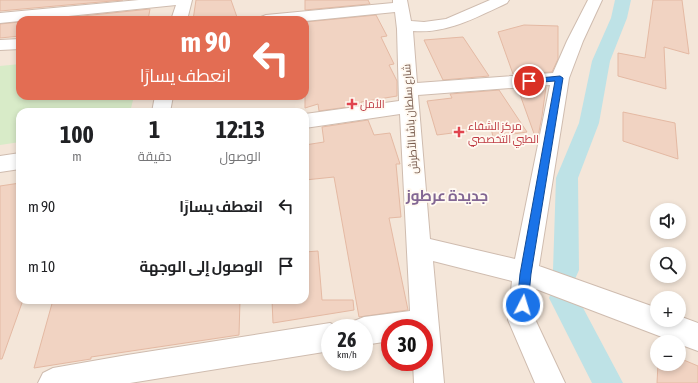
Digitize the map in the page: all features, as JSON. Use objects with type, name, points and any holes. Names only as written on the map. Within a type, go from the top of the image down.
[{"type":"street","points":[[21,16],[185,0],[180,16]]},
{"type":"street","points":[[309,17],[401,11],[424,27],[450,23],[502,0]]},
{"type":"street","points":[[550,383],[521,320],[525,274],[560,78],[595,0]]},
{"type":"street","name":"شارع سلطان باشا الأطرش","points":[[401,11],[425,319]]},
{"type":"street","points":[[0,18],[16,16]]},
{"type":"street","points":[[0,46],[16,44]]},
{"type":"street","points":[[309,120],[408,98],[560,78]]},
{"type":"street","points":[[0,164],[16,162]]},
{"type":"street","points":[[419,247],[525,274],[698,337]]},
{"type":"street","points":[[53,383],[126,376],[321,339]]},
{"type":"street","name":"شارع سلطان باشا الأطرش","points":[[429,371],[430,383]]},
{"type":"shaded area","points":[[0,0],[698,0],[698,383],[0,383]]},
{"type":"green space","points":[[16,64],[16,100],[133,100],[131,108],[16,108],[16,143],[0,145],[0,66]]},
{"type":"building","points":[[0,0],[123,0],[0,11]]},
{"type":"building","points":[[196,0],[231,0],[237,16],[194,16]]},
{"type":"building","points":[[305,0],[368,0],[370,4],[305,10]]},
{"type":"building","points":[[653,0],[682,0],[689,54],[664,47],[666,89],[618,76],[618,53],[645,58]]},
{"type":"building","points":[[150,9],[149,16],[83,16]]},
{"type":"building","points":[[376,15],[387,36],[381,37],[394,64],[389,65],[397,81],[397,96],[361,102],[362,105],[319,111],[318,104],[305,108],[305,100],[309,100],[309,22]]},
{"type":"building","points":[[16,22],[16,36],[0,38],[0,24]]},
{"type":"building","points":[[524,25],[558,26],[558,59],[552,72],[513,74],[498,32]]},
{"type":"building","points":[[463,37],[489,76],[443,80],[424,40]]},
{"type":"building","points":[[546,87],[542,116],[537,142],[518,89]]},
{"type":"building","points":[[499,90],[527,132],[493,137],[491,128],[437,135],[427,101],[452,98],[450,94]]},
{"type":"building","points":[[623,112],[675,123],[678,159],[623,141]]},
{"type":"building","points":[[368,120],[374,135],[390,133],[400,164],[396,164],[401,217],[389,218],[408,310],[359,317],[334,177],[309,180],[309,144],[324,142],[322,127]]},
{"type":"building","points":[[16,184],[16,304],[22,304],[2,359],[0,359],[0,186]]},
{"type":"building","points":[[318,251],[322,300],[353,300],[354,310],[273,323],[272,304],[309,304],[309,252]]},
{"type":"building","points":[[52,304],[240,304],[239,335],[91,357],[91,359],[34,368]]},
{"type":"building","points":[[686,361],[698,366],[698,383],[657,383],[658,371],[686,371]]},
{"type":"waterway","points":[[566,270],[567,178],[589,123],[601,61],[619,18],[623,0]]},
{"type":"waterway","points":[[563,298],[608,383]]},
{"type":"place","name":"الأمل","points":[[352,104]]},
{"type":"place","name":"مركز الشفاء الطبي التخصصي","points":[[459,132]]},
{"type":"district","name":"جديدة عرطوز","points":[[447,196]]},
{"type":"route","points":[[523,305],[525,274],[560,78],[529,81]]}]
